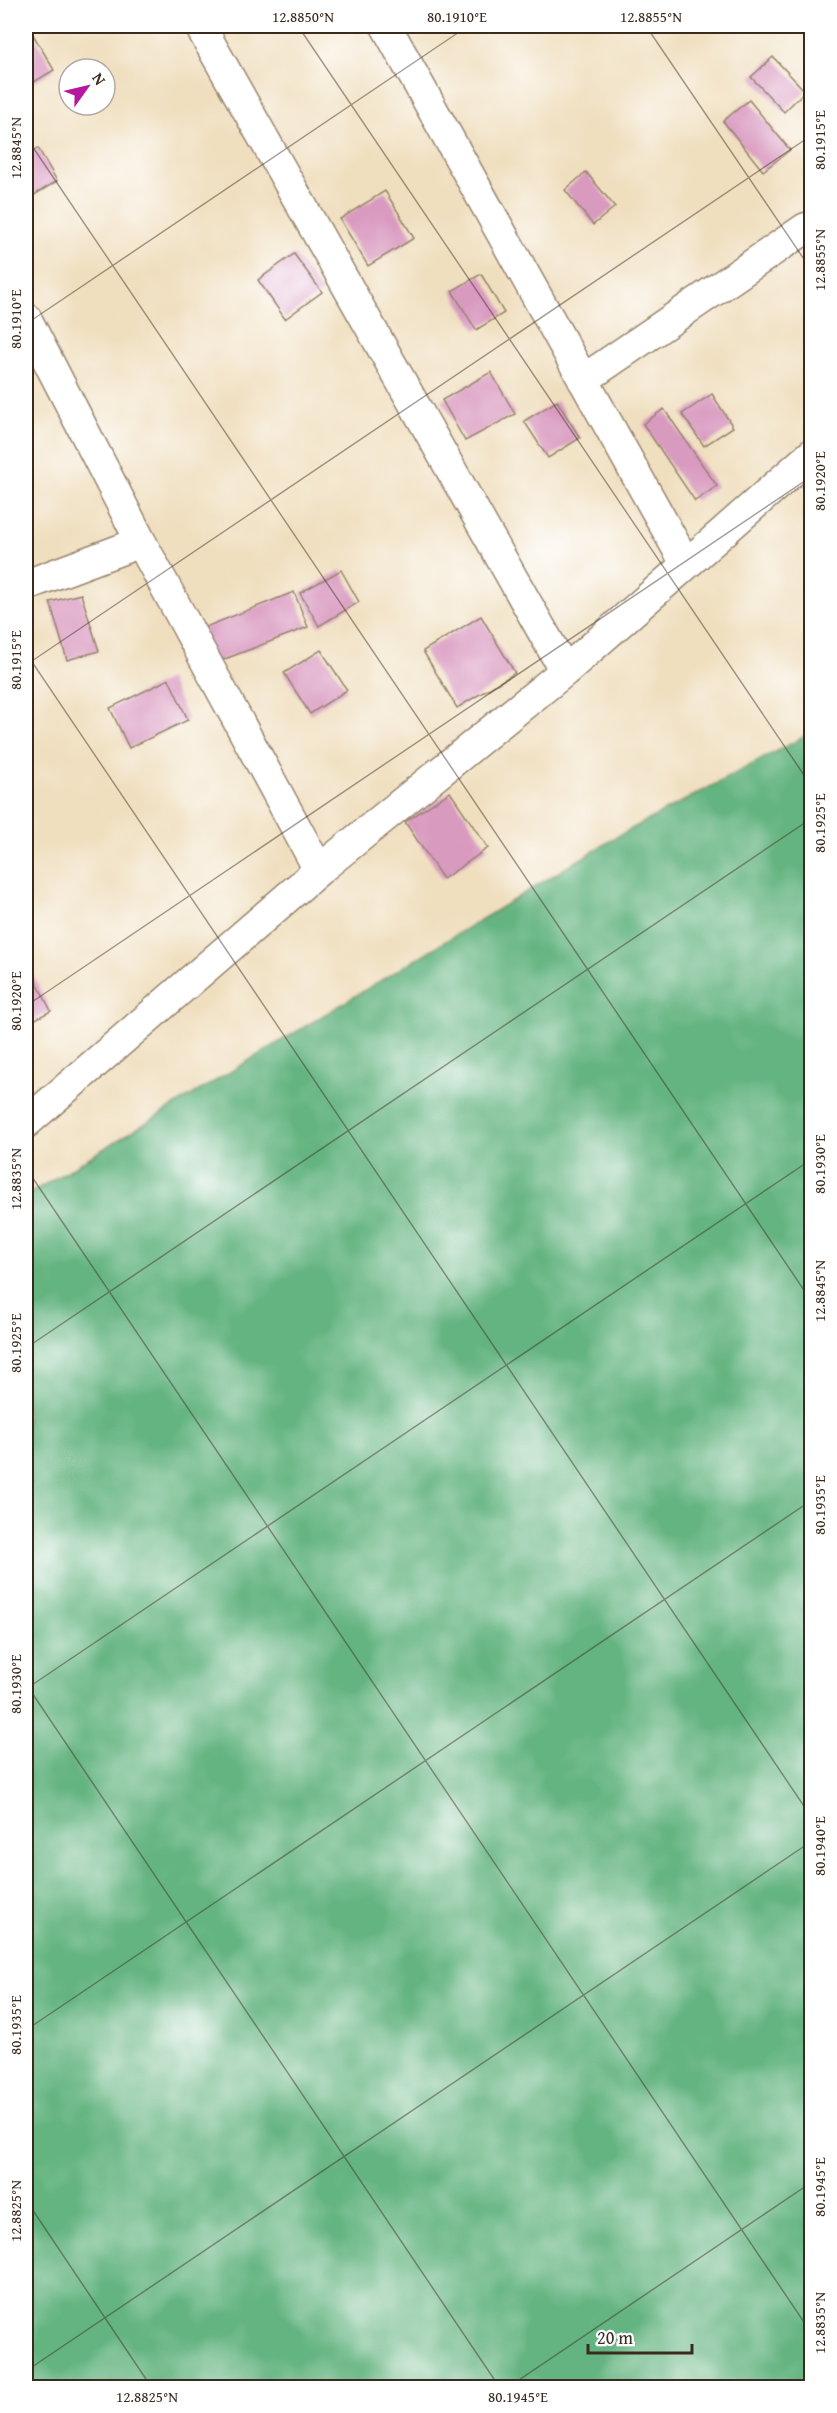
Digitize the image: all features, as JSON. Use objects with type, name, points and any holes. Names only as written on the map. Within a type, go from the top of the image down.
[{"type":"street","points":[[200,26],[565,671]]},
{"type":"street","points":[[386,26],[686,564]]},
{"type":"street","points":[[584,380],[806,228]]},
{"type":"street","points":[[27,323],[141,542],[318,870]]},
{"type":"street","points":[[26,1123],[318,870],[565,671],[812,454]]},
{"type":"street","points":[[26,585],[141,542]]},
{"type":"green space","points":[[811,733],[811,2387],[26,2387],[26,1196],[620,835]]},
{"type":"building","points":[[28,26],[54,70],[26,87],[26,27]]},
{"type":"building","points":[[773,57],[805,91],[784,112],[751,77]]},
{"type":"building","points":[[749,100],[790,150],[763,171],[723,121]]},
{"type":"building","points":[[38,148],[57,181],[31,197],[26,189],[26,155]]},
{"type":"building","points":[[586,172],[615,207],[593,225],[565,190]]},
{"type":"building","points":[[385,191],[414,238],[368,266],[340,219]]},
{"type":"building","points":[[294,254],[322,292],[285,319],[258,280]]},
{"type":"building","points":[[481,274],[504,313],[476,330],[452,291]]},
{"type":"building","points":[[491,372],[515,414],[465,441],[442,400]]},
{"type":"building","points":[[712,394],[733,427],[704,446],[682,414]]},
{"type":"building","points":[[557,401],[580,438],[548,458],[524,421]]},
{"type":"building","points":[[664,409],[717,486],[695,501],[643,424]]},
{"type":"building","points":[[341,570],[359,602],[319,626],[300,593]]},
{"type":"building","points":[[294,592],[308,627],[212,664],[198,630]]},
{"type":"building","points":[[81,594],[99,651],[67,660],[50,602]]},
{"type":"building","points":[[481,616],[515,673],[457,708],[423,651]]},
{"type":"building","points":[[321,650],[347,690],[310,714],[284,673]]},
{"type":"building","points":[[169,679],[188,720],[129,748],[110,708]]},
{"type":"building","points":[[450,792],[488,848],[443,879],[405,822]]},
{"type":"building","points":[[26,961],[51,1011],[26,1024]]}]
